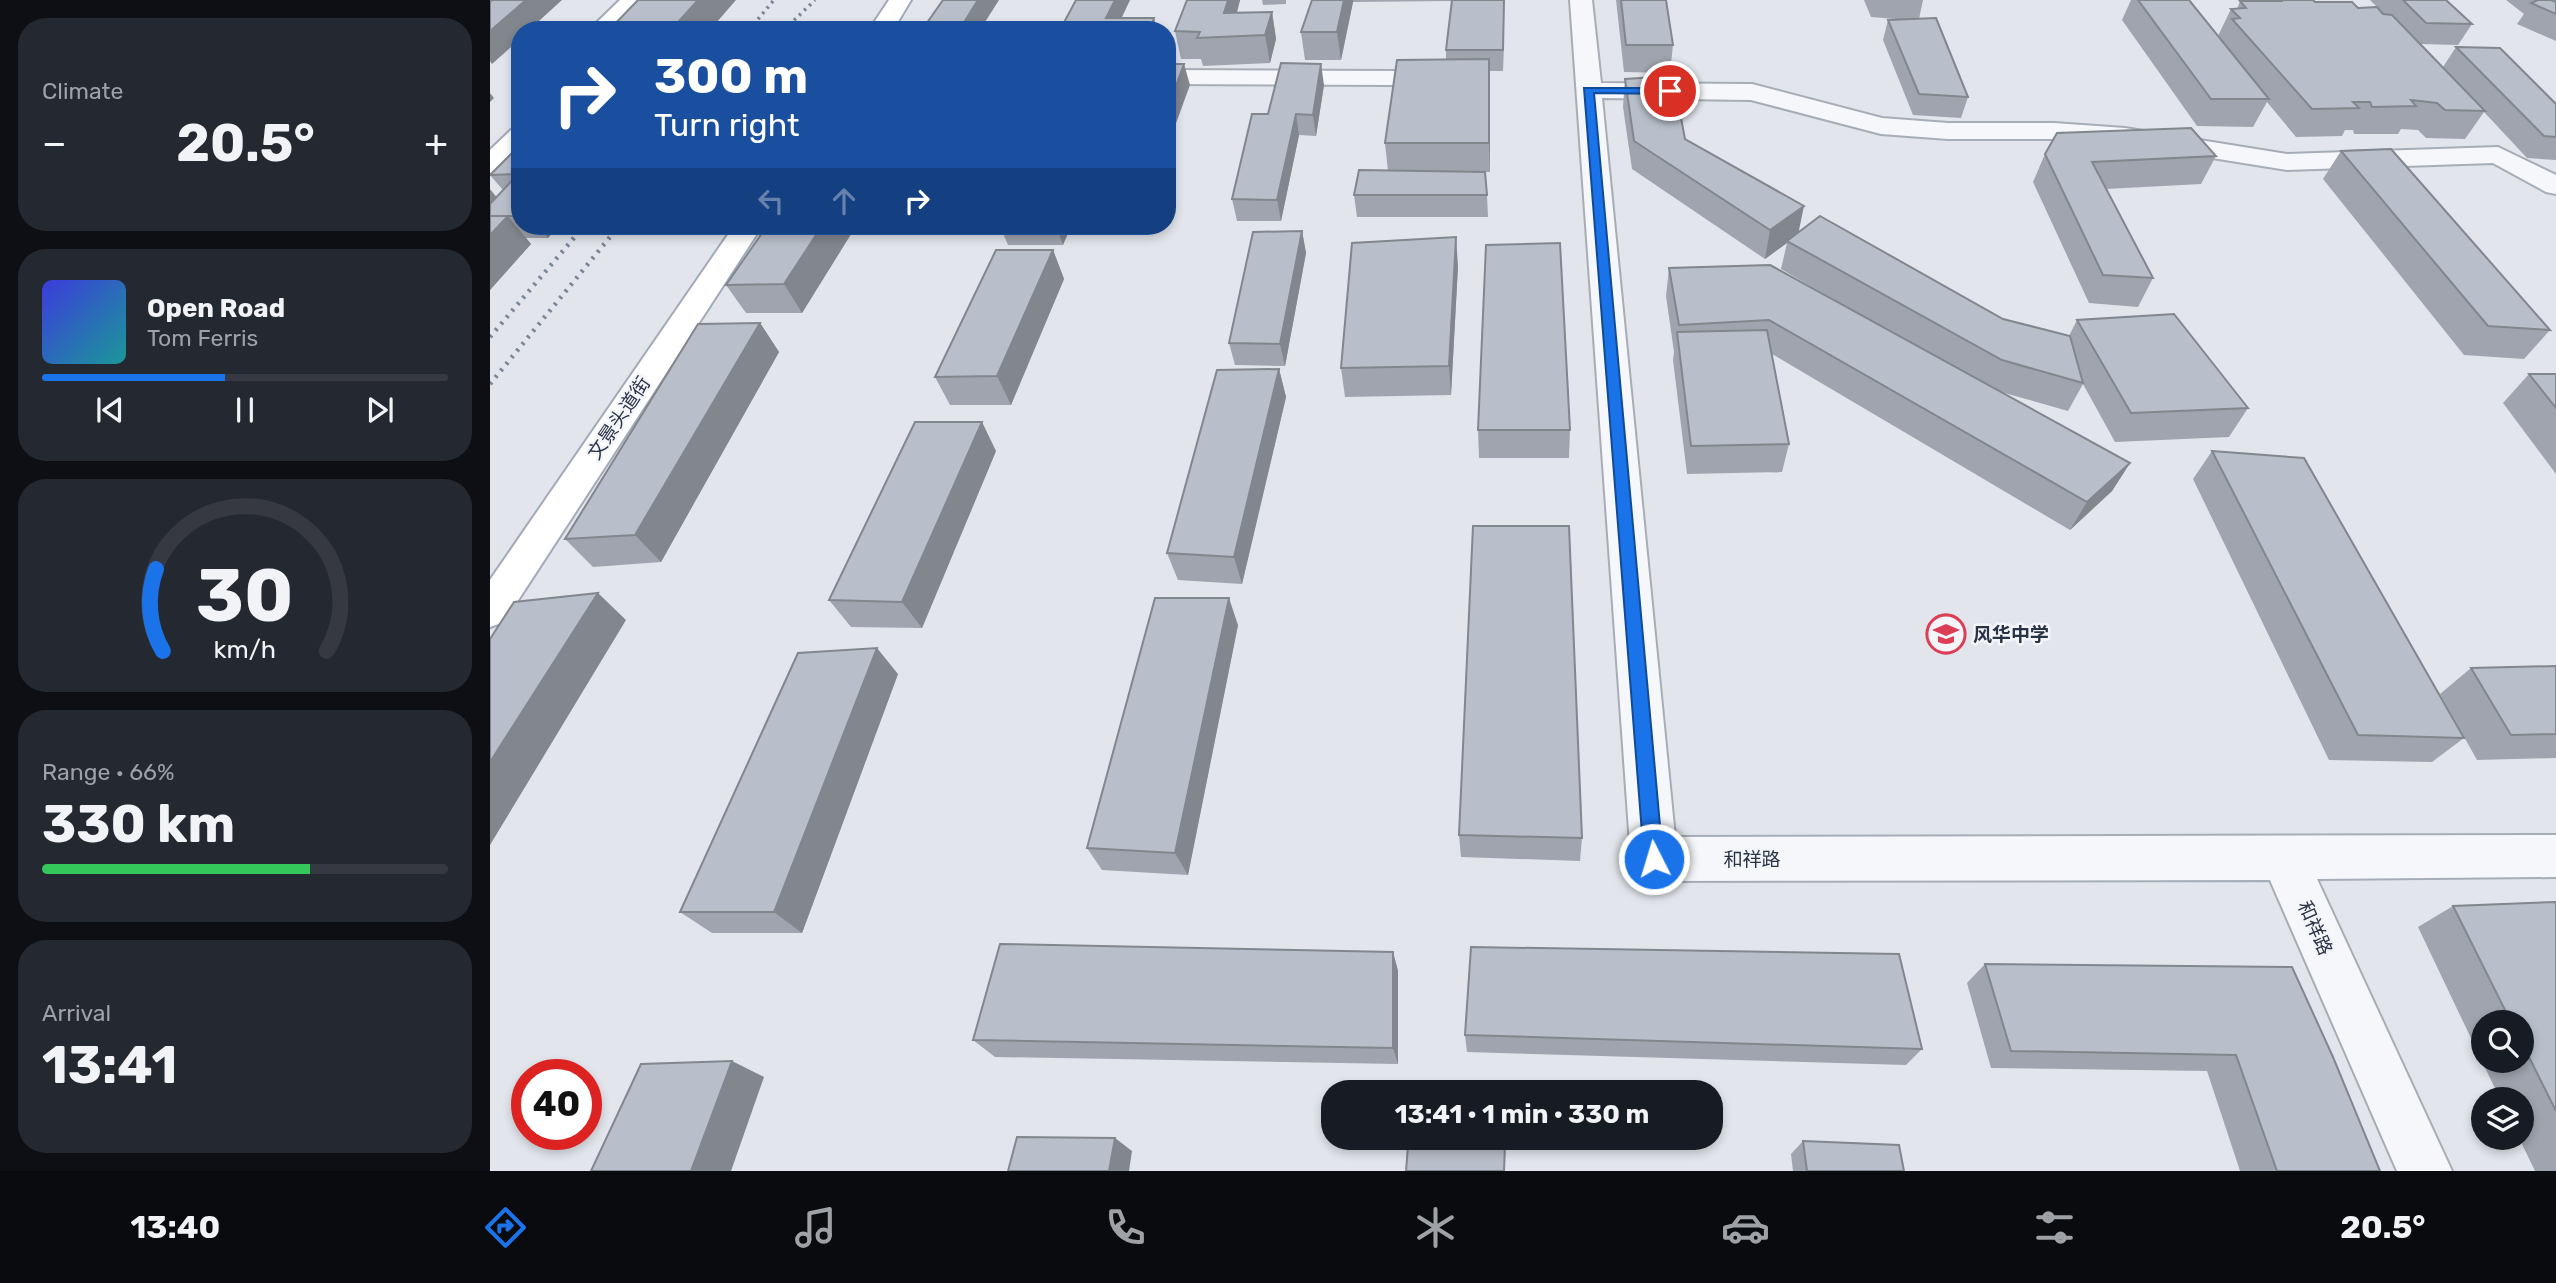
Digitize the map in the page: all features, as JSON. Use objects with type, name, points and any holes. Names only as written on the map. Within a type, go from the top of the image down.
[{"type":"main road","points":[[866,21],[878,0]]},
{"type":"main road","points":[[887,21],[900,0]]},
{"type":"main road","points":[[615,21],[642,4]]},
{"type":"main road","points":[[634,21],[642,4]]},
{"type":"main road","points":[[490,135],[511,127]]},
{"type":"main road","points":[[490,165],[511,132]]},
{"type":"main road","name":"文景头道街","points":[[490,563],[720,235]]},
{"type":"main road","name":"文景头道街","points":[[490,611],[742,235]]},
{"type":"street","name":"和祥路","points":[[1581,0],[1654,859],[2284,858],[2425,1171]]},
{"type":"street","points":[[1176,77],[1393,78]]},
{"type":"street","points":[[1588,90],[1752,92],[1881,126],[1948,131],[2054,131],[2125,136],[2287,162],[2498,155]]},
{"type":"street","points":[[2479,136],[2498,155],[2556,186]]},
{"type":"street","points":[[2284,858],[2556,856]]},
{"type":"building","points":[[492,0],[526,0],[490,31]]},
{"type":"building","points":[[638,0],[698,0],[679,21],[618,21]]},
{"type":"building","points":[[943,0],[978,0],[965,21],[928,21]]},
{"type":"building","points":[[1076,0],[1115,0],[1106,18],[1154,18],[1153,21],[1065,21]]},
{"type":"building","points":[[1187,0],[1228,0],[1224,13],[1272,12],[1265,35],[1197,38],[1200,32],[1176,31]]},
{"type":"building","points":[[1312,0],[1344,0],[1337,32],[1301,32]]},
{"type":"building","points":[[1452,0],[1504,0],[1503,50],[1446,50]]},
{"type":"building","points":[[1621,0],[1666,0],[1673,45],[1626,45]]},
{"type":"building","points":[[2138,0],[2189,0],[2269,99],[2211,99]]},
{"type":"building","points":[[2403,0],[2446,0],[2472,24],[2426,23]]},
{"type":"building","points":[[2538,0],[2556,2],[2556,14],[2531,3]]},
{"type":"building","points":[[2240,1],[2352,2],[2358,8],[2377,7],[2383,14],[2392,15],[2485,111],[2445,110],[2437,103],[2411,100],[2416,106],[2372,107],[2370,102],[2353,102],[2359,108],[2312,109],[2232,19],[2240,18],[2231,9],[2246,8]]},
{"type":"building","points":[[1936,18],[1968,97],[1919,94],[1888,20]]},
{"type":"building","points":[[2456,47],[2500,48],[2556,104],[2556,137],[2544,136]]},
{"type":"building","points":[[1489,59],[1489,143],[1385,143],[1397,60]]},
{"type":"building","points":[[1281,63],[1321,64],[1313,115],[1296,114],[1277,200],[1232,199],[1252,114],[1268,114]]},
{"type":"building","points":[[1176,64],[1184,64],[1176,86]]},
{"type":"building","points":[[1673,76],[1685,139],[1804,206],[1770,230],[1634,141],[1625,79]]},
{"type":"building","points":[[2191,128],[2216,156],[2092,162],[2153,278],[2103,275],[2045,154],[2057,133]]},
{"type":"building","points":[[2391,149],[2550,330],[2488,326],[2341,151]]},
{"type":"building","points":[[511,154],[511,174],[490,175]]},
{"type":"building","points":[[1359,170],[1485,172],[1487,195],[1354,195]]},
{"type":"building","points":[[511,182],[511,216],[490,216],[490,204]]},
{"type":"building","points":[[490,216],[508,216],[490,235]]},
{"type":"building","points":[[1820,216],[2003,319],[2070,336],[2083,383],[2002,360],[1787,241]]},
{"type":"building","points":[[1302,231],[1280,344],[1229,343],[1253,232]]},
{"type":"building","points":[[761,235],[816,235],[784,284],[726,285]]},
{"type":"building","points":[[1456,237],[1449,366],[1341,368],[1352,243]]},
{"type":"building","points":[[1560,243],[1570,430],[1478,430],[1486,245]]},
{"type":"building","points":[[996,250],[1053,250],[997,376],[935,377]]},
{"type":"building","points":[[1770,265],[2130,463],[2087,502],[1769,320],[1679,325],[1669,268]]},
{"type":"building","points":[[2174,314],[2248,408],[2131,413],[2077,320]]},
{"type":"building","points":[[760,323],[635,535],[565,539],[698,324]]},
{"type":"building","points":[[1767,330],[1789,444],[1691,446],[1677,332]]},
{"type":"building","points":[[1279,369],[1234,557],[1167,553],[1217,370]]},
{"type":"building","points":[[2529,374],[2556,374],[2556,408]]},
{"type":"building","points":[[915,422],[982,422],[902,602],[829,600]]},
{"type":"building","points":[[2212,451],[2304,458],[2464,738],[2358,735]]},
{"type":"building","points":[[1473,526],[1569,526],[1582,838],[1459,835]]},
{"type":"building","points":[[598,593],[490,762],[490,639],[514,602]]},
{"type":"building","points":[[1155,598],[1229,598],[1175,853],[1087,848]]},
{"type":"building","points":[[877,648],[774,912],[680,912],[798,653]]},
{"type":"building","points":[[2556,666],[2556,734],[2511,735],[2471,668]]},
{"type":"building","points":[[2556,902],[2556,1111],[2534,1067],[2534,1010],[2505,1010],[2453,906]]},
{"type":"building","points":[[1000,944],[1393,952],[1393,1048],[973,1040]]},
{"type":"building","points":[[1471,947],[1899,954],[1922,1049],[1465,1035]]},
{"type":"building","points":[[1985,964],[2292,967],[2380,1171],[2277,1171],[2236,1055],[2011,1051]]},
{"type":"building","points":[[732,1061],[691,1171],[591,1171],[602,1150],[641,1064]]},
{"type":"building","points":[[1017,1137],[1115,1138],[1109,1171],[1008,1171]]},
{"type":"building","points":[[1803,1141],[1899,1145],[1904,1171],[1807,1171]]},
{"type":"building","points":[[1408,1150],[1505,1150],[1504,1171],[1406,1171]]},
{"type":"railway","points":[[756,21],[774,0]]},
{"type":"railway","points":[[793,21],[815,0]]},
{"type":"railway","points":[[490,337],[576,235]]},
{"type":"railway","points":[[490,384],[612,235]]},
{"type":"place","name":"风华中学","points":[[1946,634]]},
{"type":"route","points":[[1654,859],[1588,90],[1670,91]]}]
